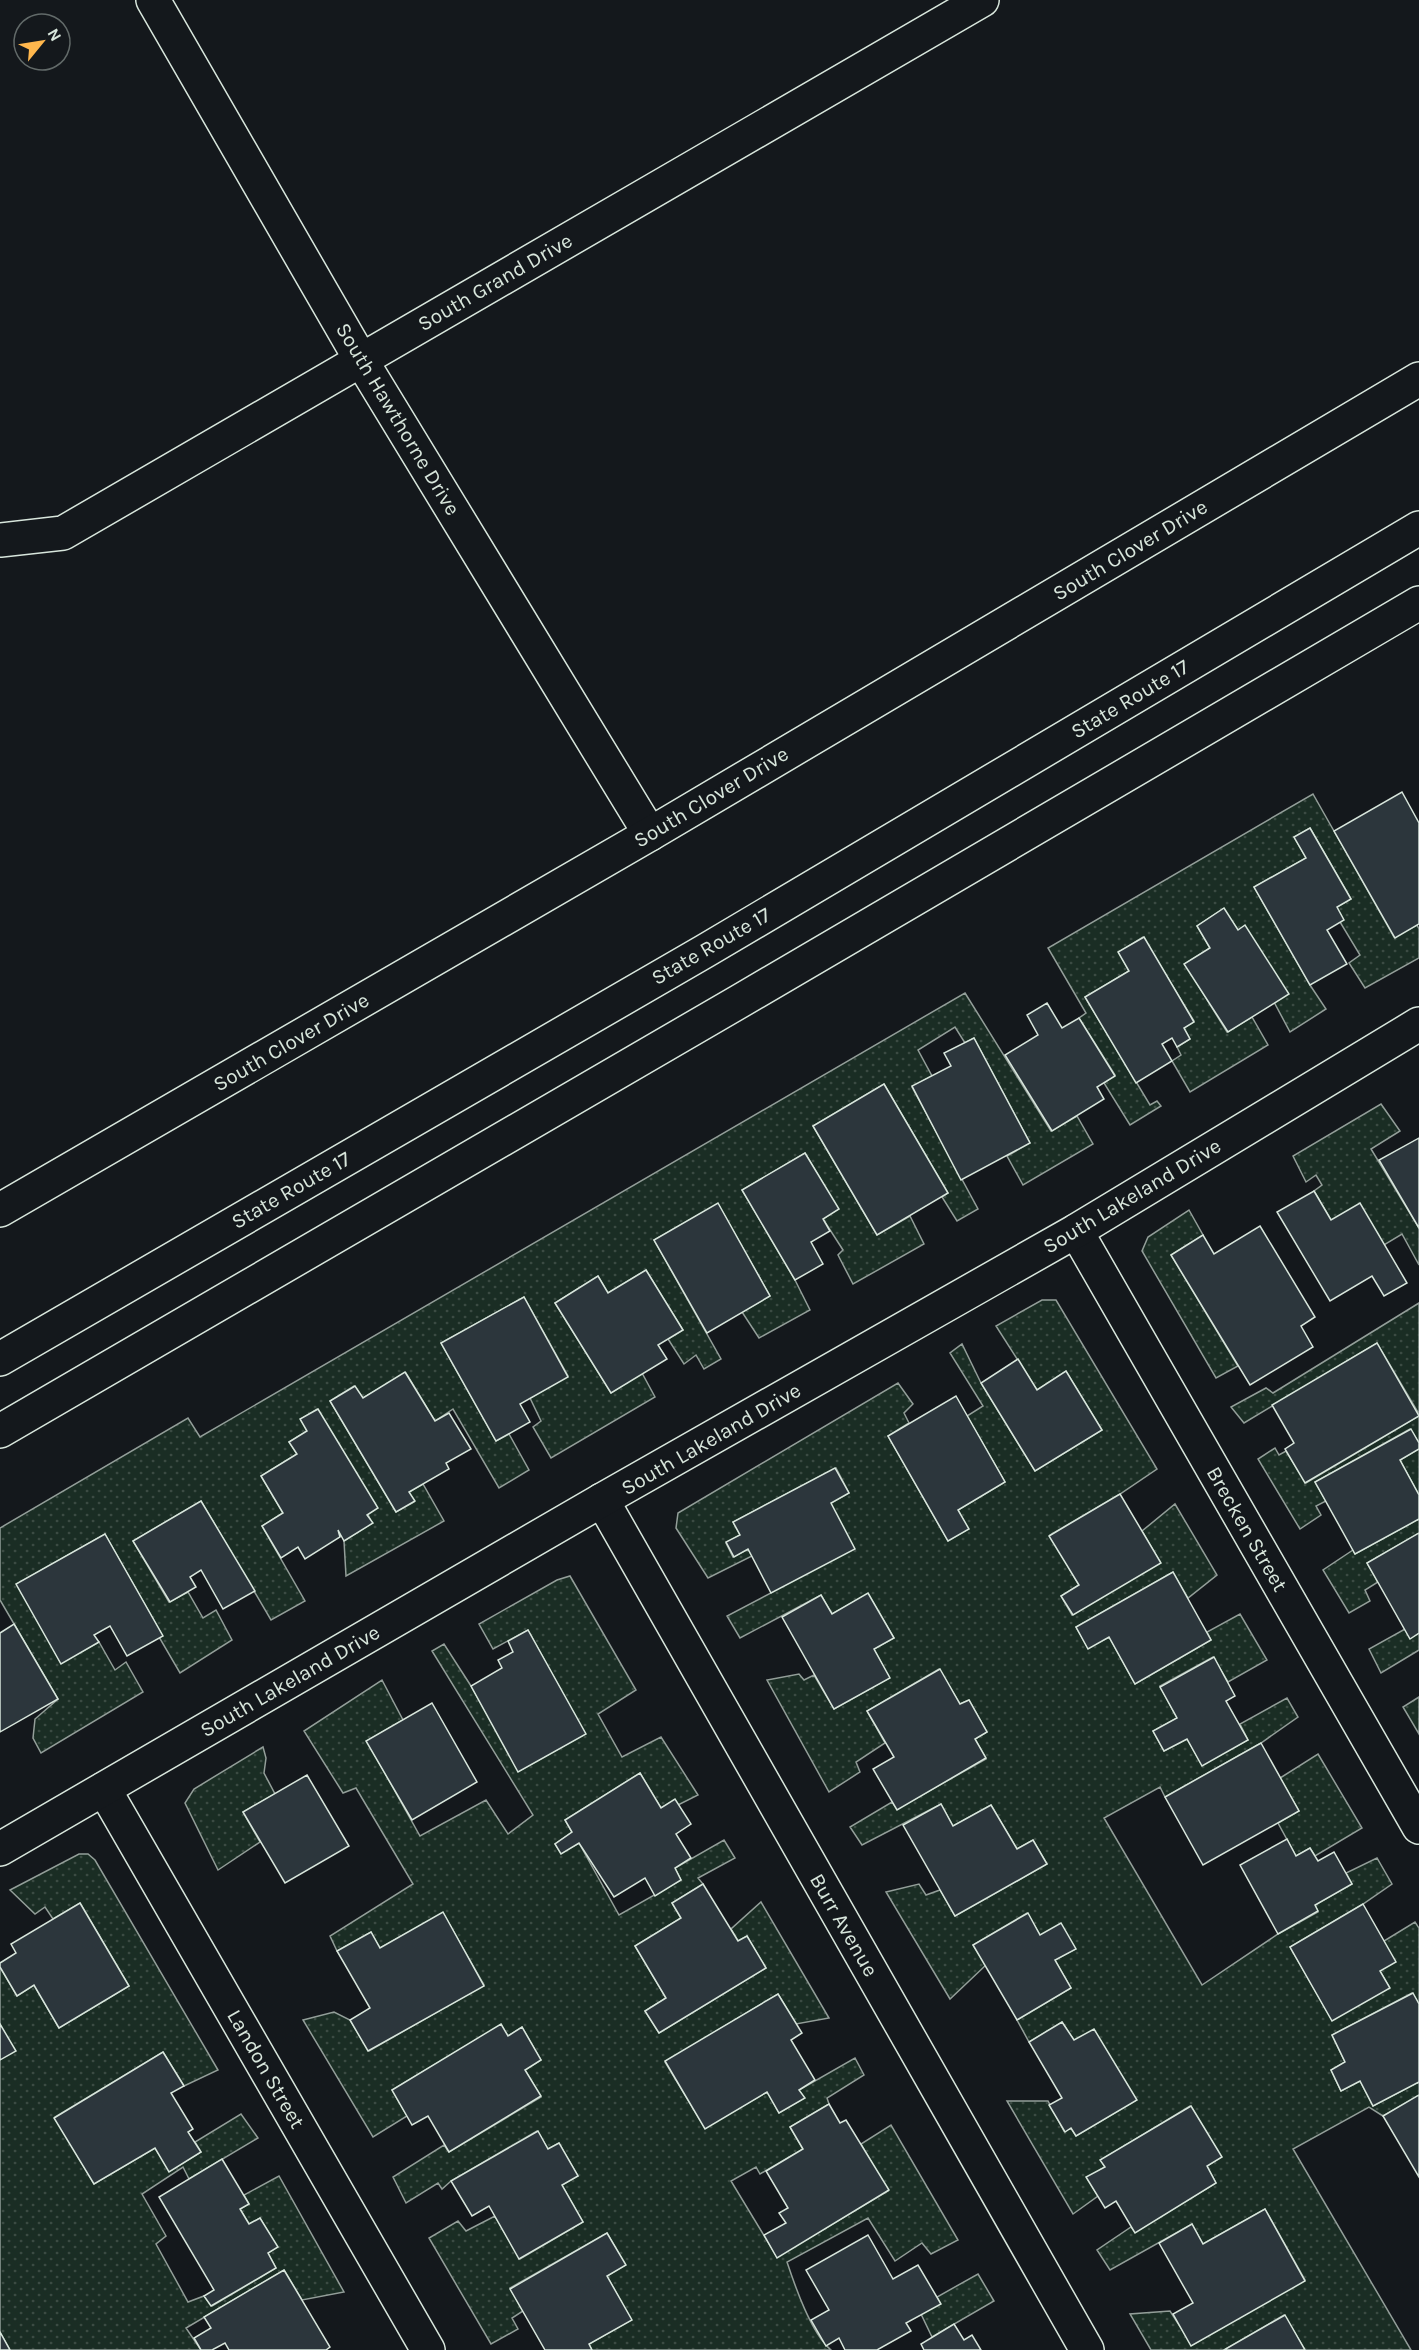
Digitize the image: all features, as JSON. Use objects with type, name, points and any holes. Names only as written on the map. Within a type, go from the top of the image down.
[{"type":"main road","name":"South Hawthorne Drive","points":[[153,0],[361,360],[650,834]]},
{"type":"main road","name":"South Grand Drive","points":[[0,540],[63,534],[982,0]]},
{"type":"main road","name":"South Clover Drive","points":[[0,1210],[650,834],[1419,379]]},
{"type":"main road","name":"State Route 17","points":[[0,1359],[705,951],[1419,528]]},
{"type":"main road","points":[[0,1431],[1419,603]]},
{"type":"main road","name":"South Lakeland Drive","points":[[0,1848],[602,1500],[1076,1231],[1419,1024]]},
{"type":"main road","name":"Brecken Street","points":[[1076,1231],[1419,1827]]},
{"type":"main road","name":"Burr Avenue","points":[[602,1500],[1087,2350]]},
{"type":"main road","name":"Landon Street","points":[[104,1789],[428,2350]]},
{"type":"green space","points":[[1313,794],[1394,937],[1417,925],[1419,958],[1365,988],[1349,963],[1360,955],[1340,922],[1337,907],[1351,899],[1310,828],[1294,837],[1306,858],[1254,887],[1326,1009],[1290,1032],[1274,1002],[1245,926],[1238,930],[1223,909],[1197,926],[1210,948],[1185,964],[1227,1032],[1252,1017],[1268,1045],[1190,1092],[1172,1061],[1181,1055],[1177,1047],[1190,1039],[1184,1028],[1194,1021],[1143,937],[1119,952],[1129,971],[1085,997],[1150,1105],[1157,1101],[1161,1106],[1130,1125],[1104,1083],[1115,1075],[1079,1018],[1086,1013],[1048,948]]},
{"type":"green space","points":[[965,993],[1051,1131],[1077,1116],[1093,1144],[1023,1185],[1007,1156],[1030,1143],[974,1038],[965,1043],[955,1027],[918,1050],[932,1076],[912,1087],[978,1209],[957,1221],[942,1197],[948,1193],[884,1084],[813,1126],[877,1235],[910,1216],[924,1244],[853,1284],[838,1255],[843,1250],[823,1219],[838,1209],[805,1153],[742,1190],[810,1310],[759,1338],[742,1312],[770,1296],[718,1204],[654,1240],[721,1359],[704,1369],[696,1355],[684,1364],[668,1339],[683,1330],[646,1270],[608,1293],[598,1276],[555,1303],[611,1393],[642,1373],[655,1397],[551,1458],[533,1427],[541,1421],[530,1398],[568,1376],[524,1297],[441,1343],[496,1441],[509,1434],[529,1470],[499,1488],[453,1409],[435,1421],[406,1373],[363,1398],[354,1386],[330,1401],[396,1512],[414,1502],[409,1492],[423,1484],[444,1521],[346,1576],[344,1541],[372,1523],[317,1409],[301,1419],[307,1431],[289,1442],[297,1454],[261,1476],[283,1513],[262,1526],[305,1601],[271,1620],[201,1501],[133,1541],[169,1602],[188,1592],[203,1618],[216,1610],[232,1640],[180,1673],[159,1637],[162,1635],[105,1534],[17,1584],[61,1663],[99,1642],[115,1670],[126,1662],[143,1692],[41,1753],[33,1738],[35,1719],[58,1699],[0,1600],[0,1528],[188,1418],[200,1437]]},
{"type":"green space","points":[[1381,1104],[1400,1131],[1371,1149],[1419,1228],[1419,1265],[1402,1234],[1384,1245],[1331,1220],[1314,1191],[1322,1185],[1316,1175],[1306,1182],[1293,1156]]},
{"type":"green space","points":[[1189,1210],[1203,1235],[1171,1255],[1238,1366],[1216,1378],[1142,1251],[1148,1237]]},
{"type":"green space","points":[[1042,1300],[1056,1300],[1157,1469],[1120,1494],[1050,1535],[1079,1585],[1061,1596],[1072,1615],[1160,1562],[1142,1531],[1175,1504],[1217,1575],[1188,1598],[1173,1572],[1076,1627],[1088,1648],[1109,1637],[1135,1684],[1211,1640],[1207,1632],[1240,1614],[1267,1660],[1228,1682],[1213,1657],[1160,1686],[1177,1718],[1153,1731],[1164,1751],[1187,1739],[1202,1765],[1248,1740],[1240,1724],[1287,1698],[1298,1717],[1261,1743],[1165,1797],[1160,1787],[1104,1818],[1202,1985],[1278,1934],[1318,1912],[1315,1905],[1352,1884],[1346,1873],[1377,1858],[1392,1884],[1290,1947],[1332,2020],[1389,1987],[1380,1971],[1384,1941],[1415,1922],[1419,1928],[1419,2004],[1412,1993],[1332,2035],[1345,2062],[1331,2070],[1341,2091],[1360,2081],[1373,2106],[1419,2082],[1419,2095],[1383,2116],[1369,2107],[1293,2149],[1411,2350],[1305,2350],[1284,2315],[1224,2350],[1151,2350],[1130,2314],[1170,2311],[1192,2345],[1305,2280],[1265,2209],[1203,2244],[1192,2224],[1110,2270],[1097,2250],[1131,2227],[1135,2232],[1216,2183],[1207,2166],[1221,2157],[1190,2106],[1101,2160],[1105,2167],[1087,2178],[1098,2196],[1073,2214],[1007,2101],[1048,2101],[1064,2131],[1071,2128],[1076,2136],[1136,2100],[1074,2040],[1062,2022],[1029,2042],[1017,2020],[1071,1988],[1055,1960],[1075,1949],[1040,1935],[1027,1913],[973,1945],[986,1965],[950,1999],[886,1892],[919,1884],[926,1895],[940,1890],[955,1916],[1047,1864],[1033,1840],[1017,1849],[991,1805],[953,1826],[941,1804],[862,1845],[850,1827],[892,1802],[897,1809],[986,1759],[975,1739],[987,1732],[969,1700],[960,1704],[939,1669],[867,1711],[885,1743],[856,1762],[860,1772],[829,1792],[767,1680],[799,1674],[804,1680],[814,1675],[834,1709],[889,1678],[874,1649],[894,1638],[868,1594],[832,1614],[821,1595],[740,1638],[727,1616],[771,1593],[831,1503],[849,1493],[836,1468],[733,1522],[740,1535],[726,1543],[733,1557],[748,1549],[752,1556],[708,1578],[676,1528],[678,1513],[898,1383],[913,1404],[904,1413],[909,1423],[888,1436],[948,1541],[968,1529],[958,1510],[1005,1482],[967,1416],[983,1406],[950,1353],[962,1344],[981,1383],[1035,1471],[1102,1430],[1066,1371],[1037,1390],[996,1326]]},
{"type":"green space","points":[[1419,1303],[1419,1414],[1377,1343],[1244,1423],[1231,1407],[1266,1388],[1273,1393]]},
{"type":"green space","points":[[1419,1416],[1419,1443],[1410,1429],[1315,1482],[1326,1501],[1316,1506],[1321,1515],[1300,1529],[1258,1459],[1275,1448],[1279,1455],[1286,1451],[1306,1483]]},
{"type":"green space","points":[[1419,1449],[1419,1495],[1400,1460]]},
{"type":"green space","points":[[1419,1519],[1419,1533],[1367,1563],[1378,1582],[1365,1590],[1370,1601],[1349,1613],[1323,1570],[1353,1550],[1355,1554]]},
{"type":"green space","points":[[570,1576],[636,1690],[598,1714],[622,1757],[661,1737],[698,1795],[678,1805],[675,1800],[661,1808],[640,1773],[565,1820],[572,1832],[555,1844],[561,1853],[579,1843],[619,1915],[681,1880],[675,1868],[724,1840],[735,1858],[698,1878],[703,1884],[672,1903],[681,1918],[635,1946],[666,1998],[645,2011],[659,2033],[766,1968],[747,1936],[738,1941],[731,1929],[761,1902],[829,2018],[796,2024],[778,1994],[665,2062],[705,2128],[767,2092],[779,2113],[804,2098],[799,2090],[855,2058],[864,2075],[827,2098],[829,2104],[790,2127],[803,2149],[760,2174],[756,2167],[731,2181],[777,2257],[888,2191],[861,2144],[891,2125],[958,2240],[931,2254],[922,2243],[895,2261],[868,2218],[787,2262],[810,2321],[831,2350],[592,2350],[589,2344],[631,2320],[607,2276],[625,2265],[607,2233],[510,2288],[523,2311],[512,2318],[518,2329],[491,2344],[429,2238],[458,2221],[466,2231],[495,2216],[520,2259],[583,2222],[562,2185],[578,2176],[559,2143],[548,2149],[537,2131],[451,2181],[442,2189],[438,2183],[406,2203],[393,2177],[444,2145],[449,2152],[541,2097],[525,2070],[541,2060],[522,2027],[508,2036],[501,2025],[392,2090],[407,2116],[373,2137],[303,2020],[334,2012],[350,2020],[369,2051],[484,1985],[443,1913],[380,1948],[371,1932],[337,1951],[330,1936],[413,1884],[356,1788],[343,1793],[304,1731],[382,1680],[403,1720],[367,1741],[420,1836],[486,1800],[508,1834],[533,1815],[432,1651],[444,1644],[471,1686],[519,1771],[585,1734],[528,1630],[493,1649],[479,1624],[557,1580]]},
{"type":"green space","points":[[1405,1629],[1410,1638],[1419,1633],[1419,1650],[1381,1673],[1369,1649]]},
{"type":"green space","points":[[1419,1697],[1419,1734],[1403,1707]]},
{"type":"green space","points":[[263,1747],[266,1758],[264,1773],[275,1794],[243,1812],[260,1842],[218,1870],[185,1803],[194,1789]]},
{"type":"green space","points":[[1318,1754],[1362,1828],[1315,1856],[1310,1848],[1296,1856],[1278,1823],[1299,1811],[1280,1778]]},
{"type":"green space","points":[[79,1854],[88,1854],[95,1860],[218,2070],[184,2086],[163,2052],[55,2117],[94,2184],[155,2148],[170,2171],[201,2152],[195,2142],[241,2114],[258,2138],[189,2179],[183,2167],[142,2194],[166,2236],[156,2244],[188,2302],[204,2296],[212,2306],[276,2268],[268,2253],[277,2247],[260,2218],[249,2224],[240,2209],[249,2204],[244,2195],[279,2176],[344,2292],[302,2300],[284,2270],[186,2328],[201,2350],[10,2350],[0,2332],[0,1967],[17,1996],[34,1985],[59,2028],[129,1986],[80,1903],[53,1919],[45,1907],[35,1914],[10,1890]]},
{"type":"green space","points":[[978,2274],[994,2301],[932,2337],[921,2314],[940,2303],[937,2297]]},
{"type":"building","points":[[1402,792],[1419,823],[1419,924],[1395,938],[1334,831]]},
{"type":"building","points":[[1310,828],[1351,899],[1337,907],[1344,920],[1327,930],[1347,964],[1310,985],[1254,887],[1306,858],[1294,837]]},
{"type":"building","points":[[1224,908],[1238,930],[1245,925],[1289,994],[1228,1032],[1184,964],[1210,948],[1197,926]]},
{"type":"building","points":[[1144,937],[1194,1022],[1184,1028],[1190,1039],[1177,1047],[1172,1038],[1162,1044],[1172,1061],[1136,1083],[1085,997],[1129,971],[1118,952]]},
{"type":"building","points":[[1047,1003],[1062,1028],[1079,1018],[1115,1076],[1097,1087],[1104,1099],[1052,1131],[1005,1055],[1038,1035],[1027,1015]]},
{"type":"building","points":[[974,1038],[1030,1143],[961,1180],[912,1086],[951,1066],[944,1053]]},
{"type":"building","points":[[884,1084],[948,1193],[877,1235],[813,1126]]},
{"type":"building","points":[[1419,1138],[1419,1228],[1379,1160]]},
{"type":"building","points":[[805,1153],[839,1209],[823,1219],[830,1231],[811,1242],[823,1264],[795,1280],[742,1190]]},
{"type":"building","points":[[1314,1191],[1331,1220],[1360,1203],[1407,1283],[1384,1296],[1372,1276],[1330,1301],[1277,1212]]},
{"type":"building","points":[[718,1203],[770,1296],[707,1333],[654,1240]]},
{"type":"building","points":[[1260,1226],[1315,1317],[1301,1326],[1313,1347],[1250,1385],[1171,1255],[1203,1235],[1214,1254]]},
{"type":"building","points":[[646,1270],[683,1330],[658,1345],[667,1359],[611,1393],[555,1303],[598,1276],[608,1293]]},
{"type":"building","points":[[524,1297],[568,1377],[520,1404],[530,1422],[496,1441],[441,1343]]},
{"type":"building","points":[[1377,1343],[1419,1416],[1305,1483],[1285,1449],[1294,1443],[1272,1405]]},
{"type":"building","points":[[1018,1359],[1037,1390],[1066,1371],[1102,1430],[1035,1471],[981,1383]]},
{"type":"building","points":[[405,1372],[435,1421],[449,1413],[471,1449],[446,1463],[449,1469],[409,1492],[415,1501],[396,1512],[330,1401],[355,1386],[363,1398]]},
{"type":"building","points":[[956,1396],[1005,1482],[958,1510],[969,1529],[948,1541],[888,1436]]},
{"type":"building","points":[[318,1409],[378,1508],[367,1515],[373,1523],[344,1541],[338,1530],[340,1537],[305,1559],[298,1547],[281,1558],[262,1526],[283,1513],[261,1476],[297,1454],[289,1442],[307,1431],[300,1419]]},
{"type":"building","points":[[1411,1429],[1419,1443],[1419,1449],[1400,1460],[1419,1495],[1419,1519],[1355,1554],[1315,1482]]},
{"type":"building","points":[[835,1468],[849,1493],[831,1503],[855,1549],[771,1593],[748,1549],[734,1557],[726,1542],[740,1535],[733,1522]]},
{"type":"building","points":[[1120,1494],[1161,1563],[1073,1615],[1061,1596],[1079,1585],[1049,1536]]},
{"type":"building","points":[[201,1501],[255,1591],[223,1609],[201,1570],[190,1577],[196,1587],[170,1602],[133,1541]]},
{"type":"building","points":[[1419,1533],[1419,1633],[1410,1639],[1367,1563]]},
{"type":"building","points":[[105,1534],[163,1636],[127,1656],[110,1626],[94,1635],[99,1642],[61,1664],[16,1584]]},
{"type":"building","points":[[1173,1572],[1211,1640],[1135,1684],[1109,1637],[1088,1649],[1076,1627]]},
{"type":"building","points":[[868,1593],[894,1638],[874,1649],[890,1678],[834,1709],[782,1617],[821,1595],[832,1614]]},
{"type":"building","points":[[14,1624],[58,1699],[0,1732],[0,1633]]},
{"type":"building","points":[[528,1630],[586,1734],[518,1772],[471,1686],[502,1668],[498,1660],[513,1652],[508,1641]]},
{"type":"building","points":[[1214,1657],[1235,1696],[1226,1701],[1248,1740],[1202,1766],[1187,1739],[1164,1751],[1153,1731],[1177,1718],[1160,1687]]},
{"type":"building","points":[[940,1669],[960,1704],[969,1700],[987,1732],[975,1739],[986,1758],[897,1810],[873,1769],[894,1757],[867,1711]]},
{"type":"building","points":[[432,1703],[477,1782],[412,1820],[366,1741]]},
{"type":"building","points":[[1261,1743],[1299,1811],[1203,1865],[1165,1797]]},
{"type":"building","points":[[640,1773],[661,1808],[675,1799],[691,1824],[676,1834],[691,1858],[675,1868],[681,1880],[655,1896],[645,1878],[614,1897],[579,1843],[561,1854],[555,1844],[572,1832],[565,1820]]},
{"type":"building","points":[[307,1775],[349,1846],[285,1883],[243,1812]]},
{"type":"building","points":[[941,1804],[953,1826],[991,1805],[1017,1849],[1033,1840],[1047,1864],[955,1916],[903,1825]]},
{"type":"building","points":[[1287,1839],[1296,1856],[1310,1848],[1318,1861],[1334,1852],[1352,1884],[1315,1905],[1318,1911],[1278,1934],[1240,1865]]},
{"type":"building","points":[[703,1884],[738,1941],[747,1936],[766,1968],[659,2033],[645,2011],[666,1998],[635,1946],[681,1918],[672,1903]]},
{"type":"building","points":[[80,1903],[129,1986],[59,2028],[34,1985],[17,1996],[0,1967],[0,1963],[16,1953],[11,1944]]},
{"type":"building","points":[[1363,1904],[1396,1962],[1380,1971],[1390,1988],[1332,2021],[1290,1947]]},
{"type":"building","points":[[443,1912],[484,1986],[368,2051],[350,2020],[370,2008],[337,1951],[371,1932],[380,1948]]},
{"type":"building","points":[[1028,1913],[1040,1935],[1061,1923],[1076,1949],[1055,1960],[1071,1988],[1017,2020],[973,1945]]},
{"type":"building","points":[[1413,1993],[1419,2004],[1419,2082],[1373,2106],[1360,2081],[1341,2091],[1331,2070],[1345,2062],[1332,2035]]},
{"type":"building","points":[[778,1994],[802,2033],[791,2040],[815,2080],[799,2090],[805,2098],[779,2113],[767,2092],[705,2129],[665,2061]]},
{"type":"building","points":[[1062,2022],[1074,2040],[1094,2029],[1137,2100],[1076,2136],[1071,2128],[1065,2132],[1049,2105],[1062,2098],[1029,2042]]},
{"type":"building","points":[[0,2024],[16,2051],[0,2060]]},
{"type":"building","points":[[501,2024],[508,2036],[522,2027],[541,2060],[525,2070],[541,2096],[449,2152],[428,2116],[412,2125],[392,2090]]},
{"type":"building","points":[[163,2052],[184,2086],[171,2093],[193,2129],[188,2132],[201,2152],[169,2172],[155,2148],[94,2184],[54,2118]]},
{"type":"building","points":[[1419,2095],[1419,2177],[1383,2116]]},
{"type":"building","points":[[829,2104],[840,2123],[846,2120],[889,2190],[777,2258],[764,2235],[786,2223],[779,2213],[788,2208],[766,2171],[803,2149],[790,2127]]},
{"type":"building","points":[[1191,2106],[1222,2157],[1207,2166],[1216,2183],[1135,2233],[1116,2201],[1105,2208],[1086,2177],[1105,2167],[1100,2160]]},
{"type":"building","points":[[538,2131],[548,2149],[559,2143],[578,2176],[562,2185],[583,2222],[519,2259],[489,2206],[472,2216],[451,2181]]},
{"type":"building","points":[[222,2159],[249,2204],[240,2209],[249,2224],[260,2218],[278,2247],[268,2253],[276,2268],[211,2306],[204,2296],[214,2290],[159,2197]]},
{"type":"building","points":[[1265,2209],[1305,2281],[1191,2346],[1173,2314],[1193,2303],[1159,2243],[1192,2224],[1203,2244]]},
{"type":"building","points":[[607,2233],[626,2265],[607,2276],[632,2320],[589,2344],[592,2350],[545,2350],[510,2289]]},
{"type":"building","points":[[868,2235],[893,2279],[918,2265],[941,2304],[906,2323],[911,2331],[877,2350],[845,2350],[839,2338],[826,2346],[811,2320],[829,2310],[806,2270]]},
{"type":"building","points":[[284,2270],[330,2347],[326,2350],[229,2350],[225,2343],[212,2350],[201,2350],[194,2338],[211,2328],[204,2317]]},
{"type":"building","points":[[1285,2315],[1305,2350],[1224,2350]]},
{"type":"building","points":[[954,2324],[964,2340],[972,2335],[981,2350],[924,2350],[921,2344]]},
{"type":"building","points":[[0,2332],[10,2350],[0,2350]]}]
